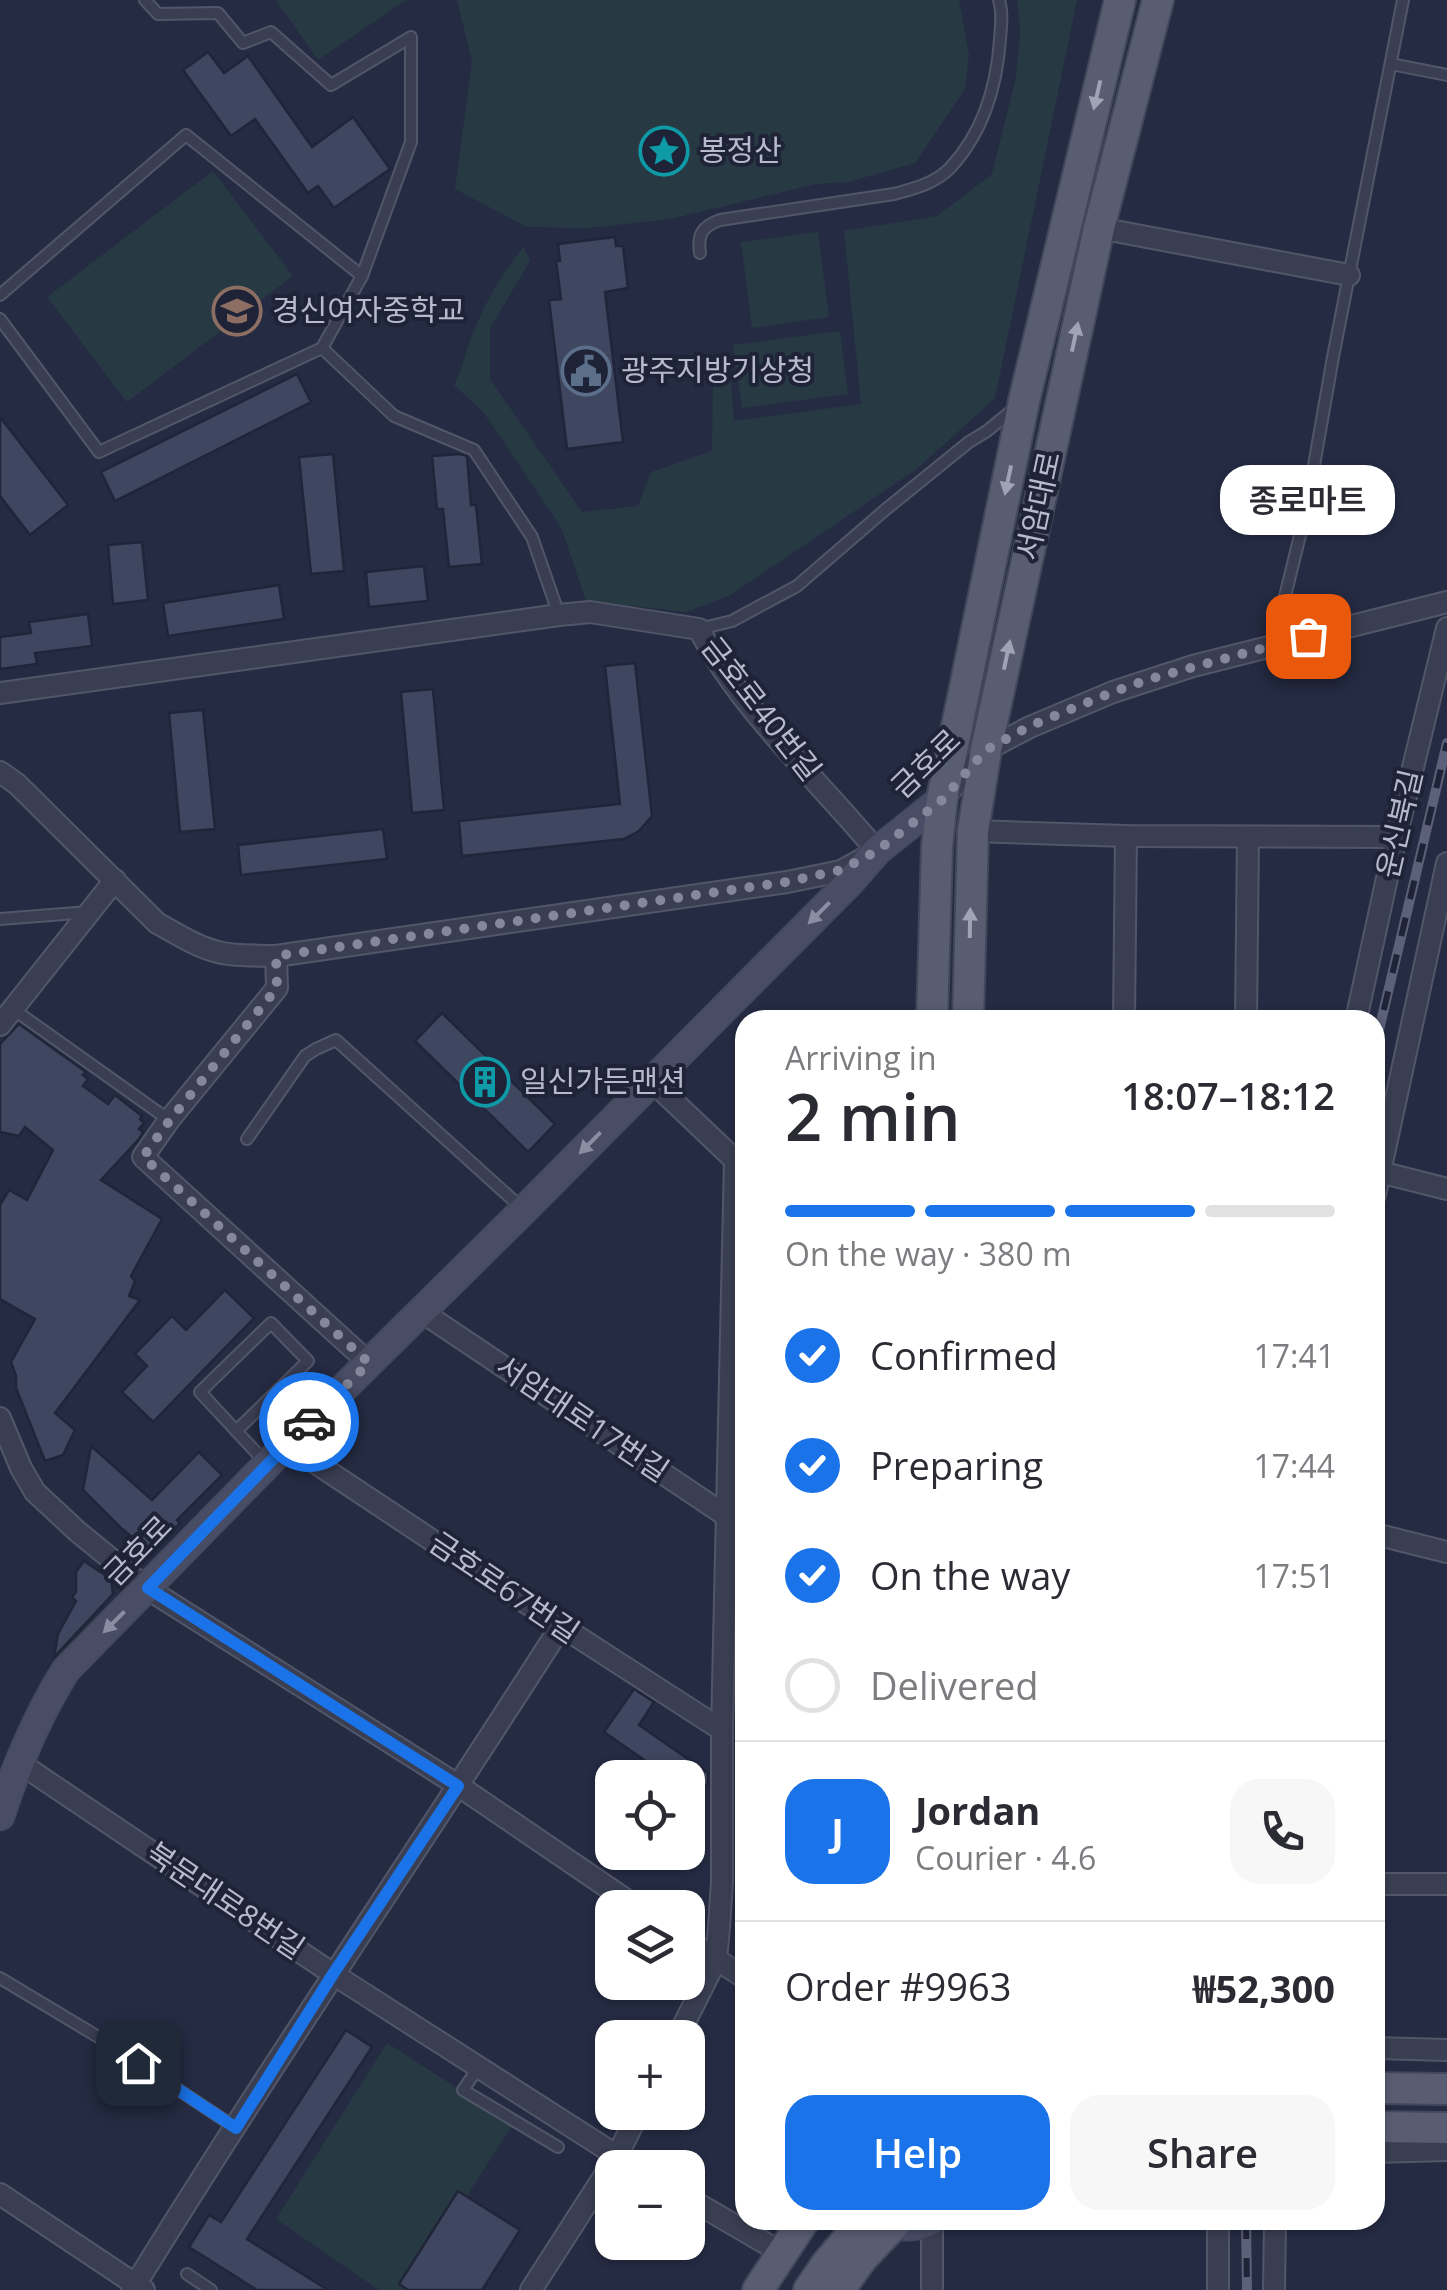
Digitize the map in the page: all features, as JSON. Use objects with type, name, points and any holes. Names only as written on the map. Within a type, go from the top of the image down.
[{"type":"main road","name":"서암대로","points":[[932,1010],[942,800],[1024,401],[1120,0]]},
{"type":"main road","name":"서암대로","points":[[968,1010],[972,831],[986,750],[1099,228],[1158,0]]},
{"type":"main road","points":[[1385,2070],[1447,2071]]},
{"type":"main road","points":[[1385,2088],[1447,2089]]},
{"type":"main road","points":[[1385,2106],[1447,2107]]},
{"type":"main road","points":[[1385,2126],[1447,2128]]},
{"type":"main road","points":[[758,2290],[798,2230]]},
{"type":"main road","points":[[788,2290],[833,2230]]},
{"type":"main road","points":[[809,2290],[826,2264],[871,2230]]},
{"type":"main road","points":[[839,2290],[878,2230]]},
{"type":"street","points":[[1099,228],[1349,275]]},
{"type":"street","name":"금호로","points":[[0,1816],[18,1762],[66,1670],[877,851],[942,800],[986,750],[1030,726],[1113,692],[1193,666],[1447,602]]},
{"type":"street","name":"금호로40번길","points":[[0,694],[559,614],[590,612],[699,629],[709,649],[758,714],[877,851]]},
{"type":"street","name":"운신북길","points":[[1358,1010],[1447,628]]},
{"type":"street","points":[[0,772],[17,784],[158,924],[218,952],[276,956],[786,882],[841,870],[877,851]]},
{"type":"street","points":[[972,831],[1396,837]]},
{"type":"street","points":[[1124,1010],[1126,836]]},
{"type":"street","points":[[1246,1010],[1248,837]]},
{"type":"street","points":[[1385,1149],[1447,863]]},
{"type":"street","points":[[4,1020],[115,880]]},
{"type":"street","points":[[276,956],[277,988],[143,1157],[369,1363]]},
{"type":"street","points":[[652,1082],[735,1156]]},
{"type":"street","points":[[1385,1173],[1447,1189]]},
{"type":"street","name":"서암대로17번길","points":[[422,1312],[735,1517]]},
{"type":"street","points":[[0,1418],[12,1450],[36,1492],[78,1532],[148,1588],[458,1786],[611,1890]]},
{"type":"street","name":"금호로67번길","points":[[278,1455],[560,1626],[722,1730]]},
{"type":"street","points":[[1385,1536],[1447,1552]]},
{"type":"street","points":[[686,2020],[716,1960],[722,1882],[722,1730],[735,1546]]},
{"type":"street","points":[[0,2194],[138,2288],[333,1974],[560,1626]]},
{"type":"street","name":"북문대로8번길","points":[[18,1762],[333,1974],[608,2150]]},
{"type":"street","points":[[722,1882],[735,1882]]},
{"type":"street","points":[[1385,1884],[1447,1884]]},
{"type":"street","points":[[705,1953],[735,1972]]},
{"type":"street","points":[[1385,2048],[1447,2050]]},
{"type":"street","points":[[1385,2152],[1447,2150]]},
{"type":"street","points":[[531,2290],[595,2190]]},
{"type":"street","points":[[705,2208],[735,2226]]},
{"type":"street","points":[[742,2230],[782,2254]]},
{"type":"street","points":[[932,2230],[932,2290]]},
{"type":"street","points":[[1218,2230],[1218,2290]]},
{"type":"street","points":[[1274,2290],[1275,2230]]},
{"type":"lane","points":[[0,319],[99,452],[322,348],[362,276],[412,142],[411,36],[331,85],[271,32],[243,43],[218,13],[158,14],[145,0]]},
{"type":"lane","points":[[700,253],[702,230],[720,220],[894,194],[948,171],[984,118],[998,66],[1002,10],[999,0]]},
{"type":"lane","points":[[1273,644],[1306,511],[1403,0]]},
{"type":"lane","points":[[1391,64],[1447,75]]},
{"type":"lane","points":[[0,296],[186,134],[362,276]]},
{"type":"lane","points":[[322,348],[394,416],[474,450],[532,537],[559,614]]},
{"type":"lane","points":[[699,629],[732,621],[797,586],[885,510],[1024,401]]},
{"type":"lane","points":[[0,919],[92,912]]},
{"type":"lane","points":[[4,1020],[170,1120]]},
{"type":"lane","points":[[246,1139],[306,1056],[336,1040],[524,1210]]},
{"type":"lane","points":[[236,1431],[308,1361],[270,1323],[200,1392],[236,1431],[278,1455]]},
{"type":"lane","points":[[0,1978],[105,2041],[236,2128]]},
{"type":"lane","points":[[478,2067],[463,2090],[558,2147]]},
{"type":"lane","points":[[187,2274],[211,2290]]},
{"type":"shaded area","points":[[276,0],[406,0],[318,60]]},
{"type":"shaded area","points":[[457,0],[959,0],[969,55],[965,89],[915,163],[848,182],[816,184],[670,219],[589,228],[527,227],[455,189],[472,61]]},
{"type":"shaded area","points":[[1017,0],[1077,0],[995,398],[917,469],[729,596],[686,612],[586,601],[561,527],[484,413],[454,385],[481,315],[508,266],[524,247],[530,261],[490,328],[490,379],[582,512],[638,506],[651,472],[712,451],[713,370],[730,371],[734,421],[861,404],[844,231],[937,216],[992,174],[1016,78],[1020,32]]},
{"type":"shaded area","points":[[213,171],[293,276],[127,402],[47,297]]},
{"type":"shaded area","points":[[818,232],[829,317],[752,328],[741,242]]},
{"type":"shaded area","points":[[840,331],[848,394],[742,408],[733,345]]},
{"type":"shaded area","points":[[387,2043],[513,2124],[406,2290],[379,2290],[276,2219]]},
{"type":"building","points":[[208,52],[224,73],[248,56],[312,147],[353,117],[390,169],[334,208],[318,186],[308,193],[255,119],[231,136],[183,70]]},
{"type":"building","name":"광주지방기상청","points":[[615,237],[616,246],[623,246],[628,288],[605,292],[623,442],[567,449],[549,300],[561,299],[558,244]]},
{"type":"building","points":[[297,374],[311,402],[115,501],[101,472]]},
{"type":"building","points":[[0,417],[68,505],[30,535],[0,496]]},
{"type":"building","points":[[333,454],[344,571],[311,574],[299,457]]},
{"type":"building","points":[[432,456],[467,456],[482,564],[449,567],[443,509],[437,509]]},
{"type":"building","points":[[142,542],[148,600],[113,604],[108,545]]},
{"type":"building","points":[[424,566],[428,601],[369,607],[366,572]]},
{"type":"building","points":[[279,585],[284,619],[168,636],[163,603]]},
{"type":"building","points":[[88,614],[92,646],[35,653],[37,664],[0,669],[0,637],[31,633],[29,622]]},
{"type":"building","points":[[635,663],[652,816],[639,831],[624,839],[462,856],[459,821],[620,804],[605,666]]},
{"type":"building","points":[[433,689],[444,810],[412,813],[401,692]]},
{"type":"building","points":[[203,710],[215,829],[180,832],[169,713]]},
{"type":"building","points":[[383,829],[387,859],[241,875],[238,845]]},
{"type":"building","name":"일신가든맨션","points":[[442,1013],[555,1124],[528,1152],[415,1041]]},
{"type":"building","points":[[19,1024],[86,1072],[83,1075],[88,1079],[83,1086],[108,1104],[115,1095],[142,1116],[144,1123],[139,1129],[143,1132],[139,1139],[101,1180],[162,1219],[131,1276],[135,1281],[129,1296],[140,1300],[55,1413],[75,1430],[63,1455],[45,1461],[16,1388],[11,1362],[35,1319],[0,1299],[0,1205],[9,1190],[27,1200],[53,1150],[25,1127],[19,1136],[0,1132],[0,1044]]},
{"type":"building","points":[[225,1290],[254,1318],[153,1422],[122,1392],[147,1366],[135,1354],[172,1316],[186,1330]]},
{"type":"building","points":[[91,1446],[152,1500],[199,1452],[222,1475],[177,1520],[180,1523],[152,1553],[83,1490]]},
{"type":"building","points":[[84,1561],[111,1579],[113,1594],[54,1657],[58,1634],[76,1601],[72,1597],[76,1592],[76,1572]]},
{"type":"building","points":[[634,1689],[654,1702],[639,1725],[689,1760],[644,1760],[604,1732]]},
{"type":"building","points":[[346,2030],[372,2047],[247,2239],[328,2290],[257,2290],[189,2247],[209,2215],[221,2222]]},
{"type":"building","points":[[458,2191],[520,2230],[482,2290],[408,2290],[399,2284]]},
{"type":"railway","points":[[1384,1010],[1447,743]]},
{"type":"railway","points":[[1246,2230],[1247,2290]]},
{"type":"way so far","points":[[309,1422],[369,1363],[143,1157],[277,988],[276,956],[786,882],[841,870],[877,851],[942,800],[986,750],[1030,726],[1150,679],[1308,636]]},
{"type":"place","name":"봉정산","points":[[664,151]]},
{"type":"place","name":"경신여자중학교","points":[[237,311]]},
{"type":"place","name":"광주지방기상청","points":[[586,371]]},
{"type":"place","name":"종로마트","points":[[1308,636]]},
{"type":"place","name":"일신가든맨션","points":[[485,1082]]},
{"type":"route","points":[[138,2063],[236,2128],[458,1786],[148,1588],[309,1422]]}]
